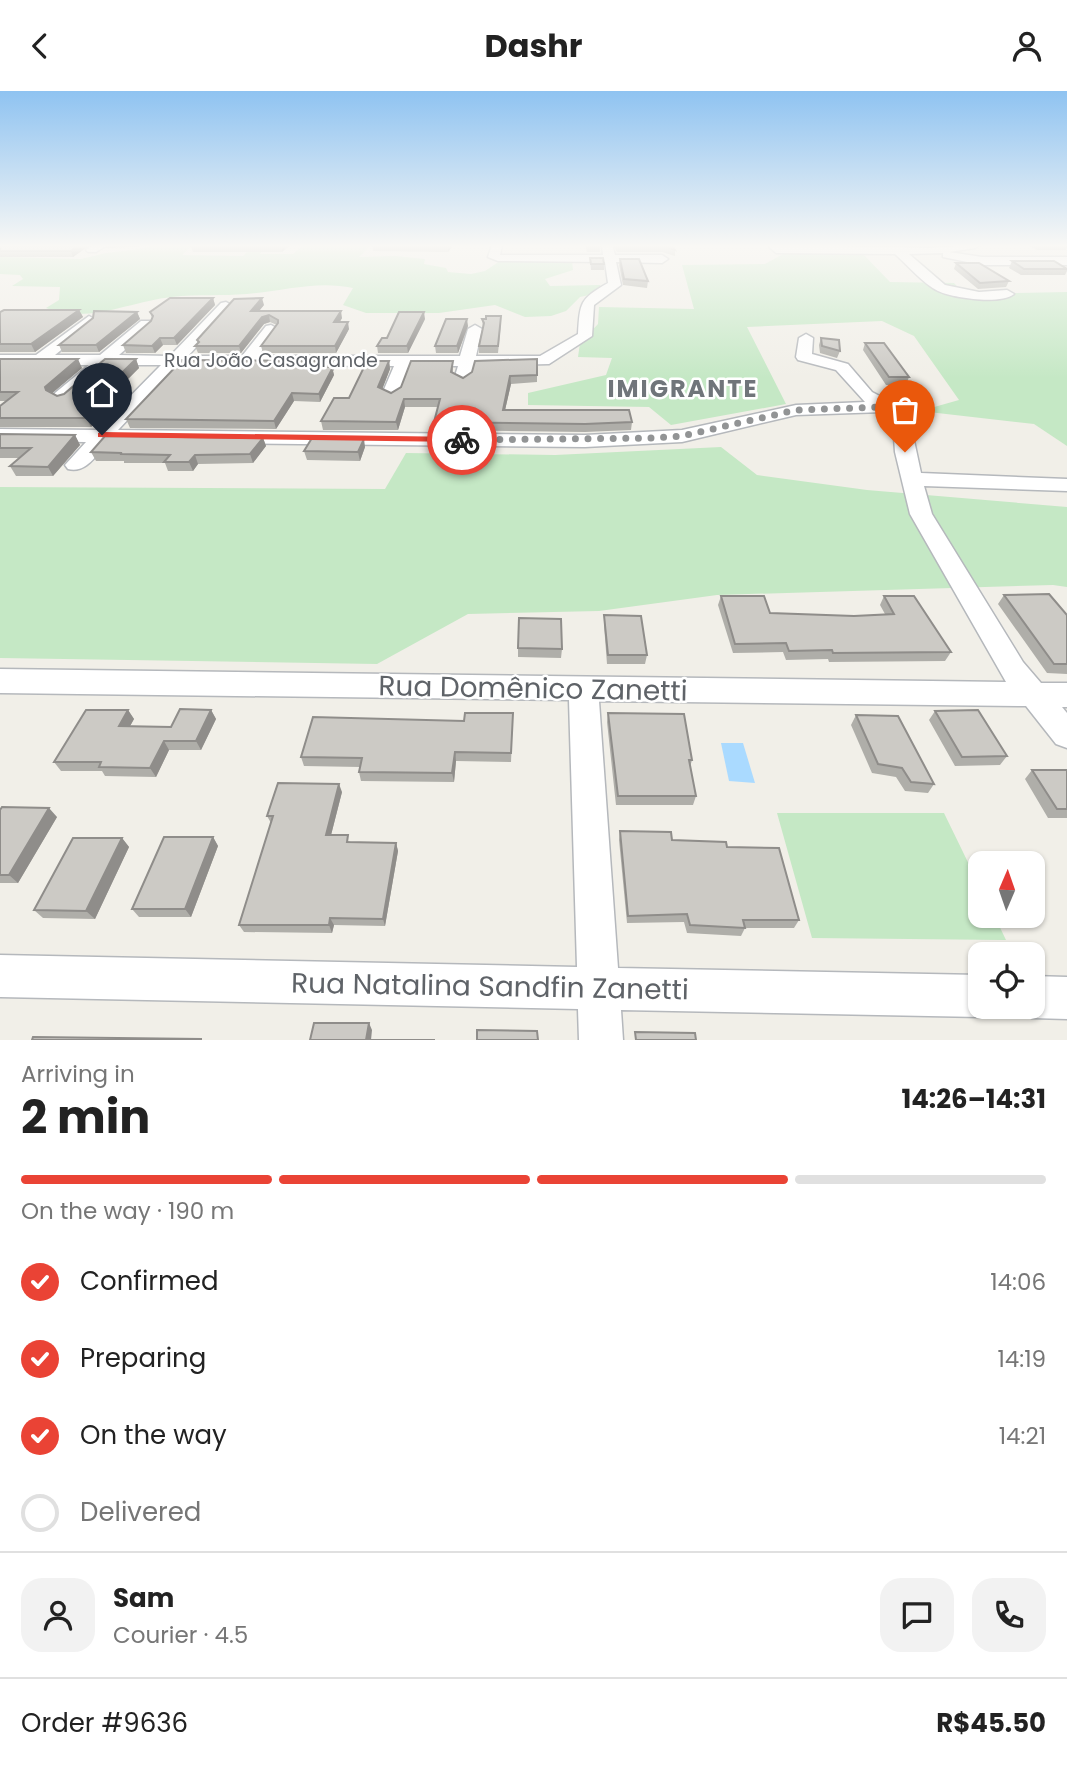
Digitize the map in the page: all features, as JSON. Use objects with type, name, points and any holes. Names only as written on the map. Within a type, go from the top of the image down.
[{"type":"street","name":"Rua João Casagrande","points":[[0,360],[543,361],[585,336],[587,305],[592,298],[607,289]]},
{"type":"street","points":[[947,289],[979,296],[1007,294]]},
{"type":"street","points":[[75,465],[226,306]]},
{"type":"street","points":[[40,360],[89,320]]},
{"type":"street","points":[[61,397],[146,324]]},
{"type":"street","points":[[247,360],[271,329]]},
{"type":"street","points":[[462,379],[475,329]]},
{"type":"street","points":[[806,338],[804,357],[842,367],[866,396],[896,414],[901,421],[921,514],[1013,670],[1067,735]]},
{"type":"street","points":[[391,394],[404,361]]},
{"type":"street","points":[[0,435],[612,440],[682,436],[796,410],[884,407]]},
{"type":"street","points":[[912,479],[1067,485]]},
{"type":"street","name":"Rua Domênico Zanetti","points":[[1,682],[1067,695]]},
{"type":"street","points":[[583,689],[601,1040]]},
{"type":"street","name":"Rua Natalina Sandfin Zanetti","points":[[0,976],[968,996]]},
{"type":"street","points":[[1045,997],[1067,998]]},
{"type":"green space","points":[[60,289],[283,289],[156,299],[93,313],[62,313],[46,308],[59,300]]},
{"type":"green space","points":[[352,289],[602,289],[603,292],[580,297],[566,311],[551,316],[525,317],[495,305],[439,313],[366,313],[343,305]]},
{"type":"green space","points":[[689,289],[960,289],[964,294],[1067,292],[1067,446],[1034,424],[920,411],[959,400],[914,336],[882,321],[747,327],[786,404],[671,425],[649,407],[528,405],[528,393],[606,375],[612,358],[578,357],[580,343],[598,324],[599,307],[694,309]]},
{"type":"green space","points":[[721,447],[757,475],[867,490],[1067,507],[1067,587],[1053,585],[717,595],[599,611],[468,614],[377,664],[0,658],[0,487],[385,489],[406,453],[555,455]]},
{"type":"green space","points":[[777,813],[944,813],[968,862],[968,928],[1000,928],[1006,940],[812,938]]},
{"type":"water","points":[[721,743],[743,743],[755,783],[729,781]]},
{"type":"building","points":[[170,298],[213,298],[174,338],[160,338],[152,346],[123,345],[151,321],[153,316],[150,312]]},
{"type":"building","points":[[262,298],[251,311],[341,311],[334,322],[348,322],[335,346],[261,346],[278,323],[278,320],[269,315],[262,317],[239,346],[195,346],[199,342],[197,340],[234,299]]},
{"type":"building","points":[[79,310],[31,344],[0,344],[0,312]]},
{"type":"building","points":[[94,311],[137,312],[96,345],[59,345],[93,318]]},
{"type":"building","points":[[399,312],[424,312],[407,346],[377,346],[382,338],[387,338]]},
{"type":"building","points":[[486,316],[501,316],[498,346],[479,346],[484,323],[482,319],[486,319]]},
{"type":"building","points":[[446,319],[467,319],[457,346],[435,346]]},
{"type":"building","points":[[821,338],[839,340],[840,351],[822,346]]},
{"type":"building","points":[[865,343],[884,343],[909,377],[889,377]]},
{"type":"building","points":[[0,359],[78,359],[45,387],[57,396],[64,394],[105,359],[136,359],[96,398],[109,398],[86,418],[0,418],[0,406],[18,392],[0,392]]},
{"type":"building","points":[[537,359],[537,375],[510,376],[503,410],[629,410],[632,422],[434,422],[440,399],[404,399],[396,422],[321,421],[334,398],[349,398],[367,361],[389,361],[378,387],[391,393],[401,387],[411,361],[453,361],[451,372],[463,378],[472,372],[475,361]]},
{"type":"building","points":[[182,360],[333,361],[329,367],[333,367],[319,394],[292,393],[274,421],[126,419]]},
{"type":"building","points":[[0,434],[75,435],[48,467],[10,466],[31,448],[0,448]]},
{"type":"building","points":[[105,436],[263,438],[250,454],[195,455],[189,462],[164,462],[170,455],[91,452]]},
{"type":"building","points":[[312,438],[364,439],[358,452],[304,451]]},
{"type":"building","points":[[1049,594],[1067,615],[1067,664],[1054,664],[1004,595]]},
{"type":"building","points":[[721,596],[764,596],[770,613],[854,616],[894,614],[884,596],[914,596],[951,652],[833,653],[832,650],[789,651],[786,643],[735,644]]},
{"type":"building","points":[[604,615],[641,616],[647,655],[608,655]]},
{"type":"building","points":[[519,618],[561,619],[562,649],[518,648]]},
{"type":"building","points":[[180,709],[211,710],[196,741],[164,741],[150,768],[99,767],[101,762],[54,762],[86,710],[128,710],[119,726],[171,727]]},
{"type":"building","points":[[978,710],[1007,756],[962,757],[935,711]]},
{"type":"building","points":[[465,713],[513,713],[511,753],[455,752],[452,773],[359,772],[362,758],[301,757],[313,717],[464,721]]},
{"type":"building","points":[[608,713],[684,714],[696,796],[618,796]]},
{"type":"building","points":[[856,715],[898,716],[934,784],[911,782],[902,768],[878,764]]},
{"type":"building","points":[[1032,770],[1067,770],[1067,809],[1057,809]]},
{"type":"building","points":[[278,783],[339,784],[326,835],[348,835],[347,842],[396,843],[383,919],[330,918],[329,925],[239,925],[273,816],[267,816]]},
{"type":"building","points":[[2,807],[49,808],[9,875],[0,875]]},
{"type":"building","points":[[620,831],[671,832],[672,840],[726,842],[727,847],[779,848],[799,920],[743,920],[745,928],[690,925],[687,914],[628,916]]},
{"type":"building","points":[[164,837],[213,837],[185,909],[132,909]]},
{"type":"building","points":[[73,838],[122,838],[86,911],[34,910]]},
{"type":"building","points":[[314,1023],[369,1023],[366,1040],[310,1040]]},
{"type":"building","points":[[477,1030],[537,1031],[538,1040],[477,1040]]},
{"type":"building","points":[[635,1032],[695,1033],[696,1040],[636,1040]]},
{"type":"building","points":[[33,1037],[202,1039],[32,1040]]},
{"type":"way so far","points":[[462,440],[585,441],[682,436],[796,410],[884,407],[891,409],[901,421],[905,452]]},
{"type":"district","name":"IMIGRANTE","points":[[683,389]]},
{"type":"route","points":[[102,435],[462,440]]}]
